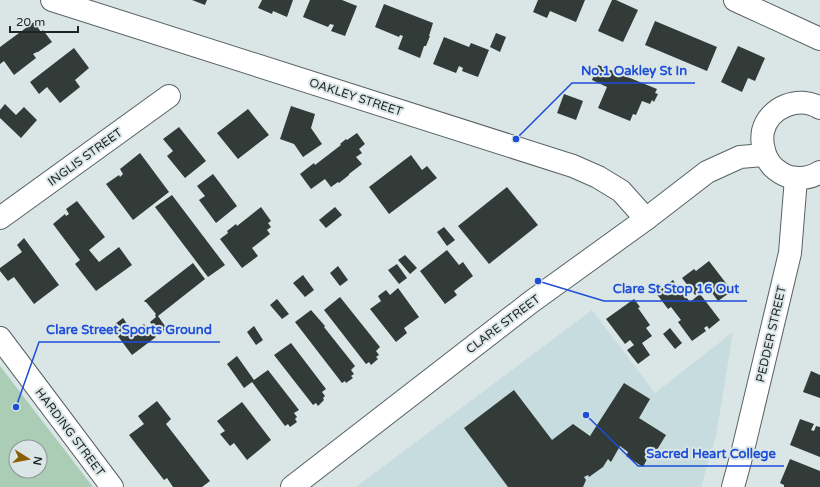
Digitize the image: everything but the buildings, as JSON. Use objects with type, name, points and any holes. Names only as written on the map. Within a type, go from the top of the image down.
[{"type":"street","name":"OAKLEY STREET","points":[[52,0],[573,166],[598,177],[620,192],[646,219]]},
{"type":"street","points":[[735,0],[820,39]]},
{"type":"street","name":"INGLIS STREET","points":[[0,218],[169,96]]},
{"type":"street","points":[[819,107],[807,103],[796,102],[775,112],[767,121],[763,132],[762,143],[765,155],[770,164],[777,171],[786,176],[808,178],[820,172]]},
{"type":"street","name":"CLARE STREET","points":[[292,487],[531,302],[646,219],[707,172],[740,157],[765,155]]},
{"type":"street","name":"PEDDER STREET","points":[[733,487],[790,253],[796,178]]},
{"type":"street","name":"HARDING STREET","points":[[0,338],[112,487]]},
{"type":"shaded area","points":[[592,310],[655,393],[733,332],[716,436],[701,487],[356,487]]},
{"type":"green space","points":[[0,366],[93,487],[0,487]]},
{"type":"place","name":"No.1 Oakley St In","points":[[516,139]]},
{"type":"place","name":"Clare St Stop 16 Out","points":[[538,281]]},
{"type":"place","name":"Clare Street Sports Ground","points":[[16,407]]},
{"type":"place","name":"Sacred Heart College","points":[[586,415]]}]
